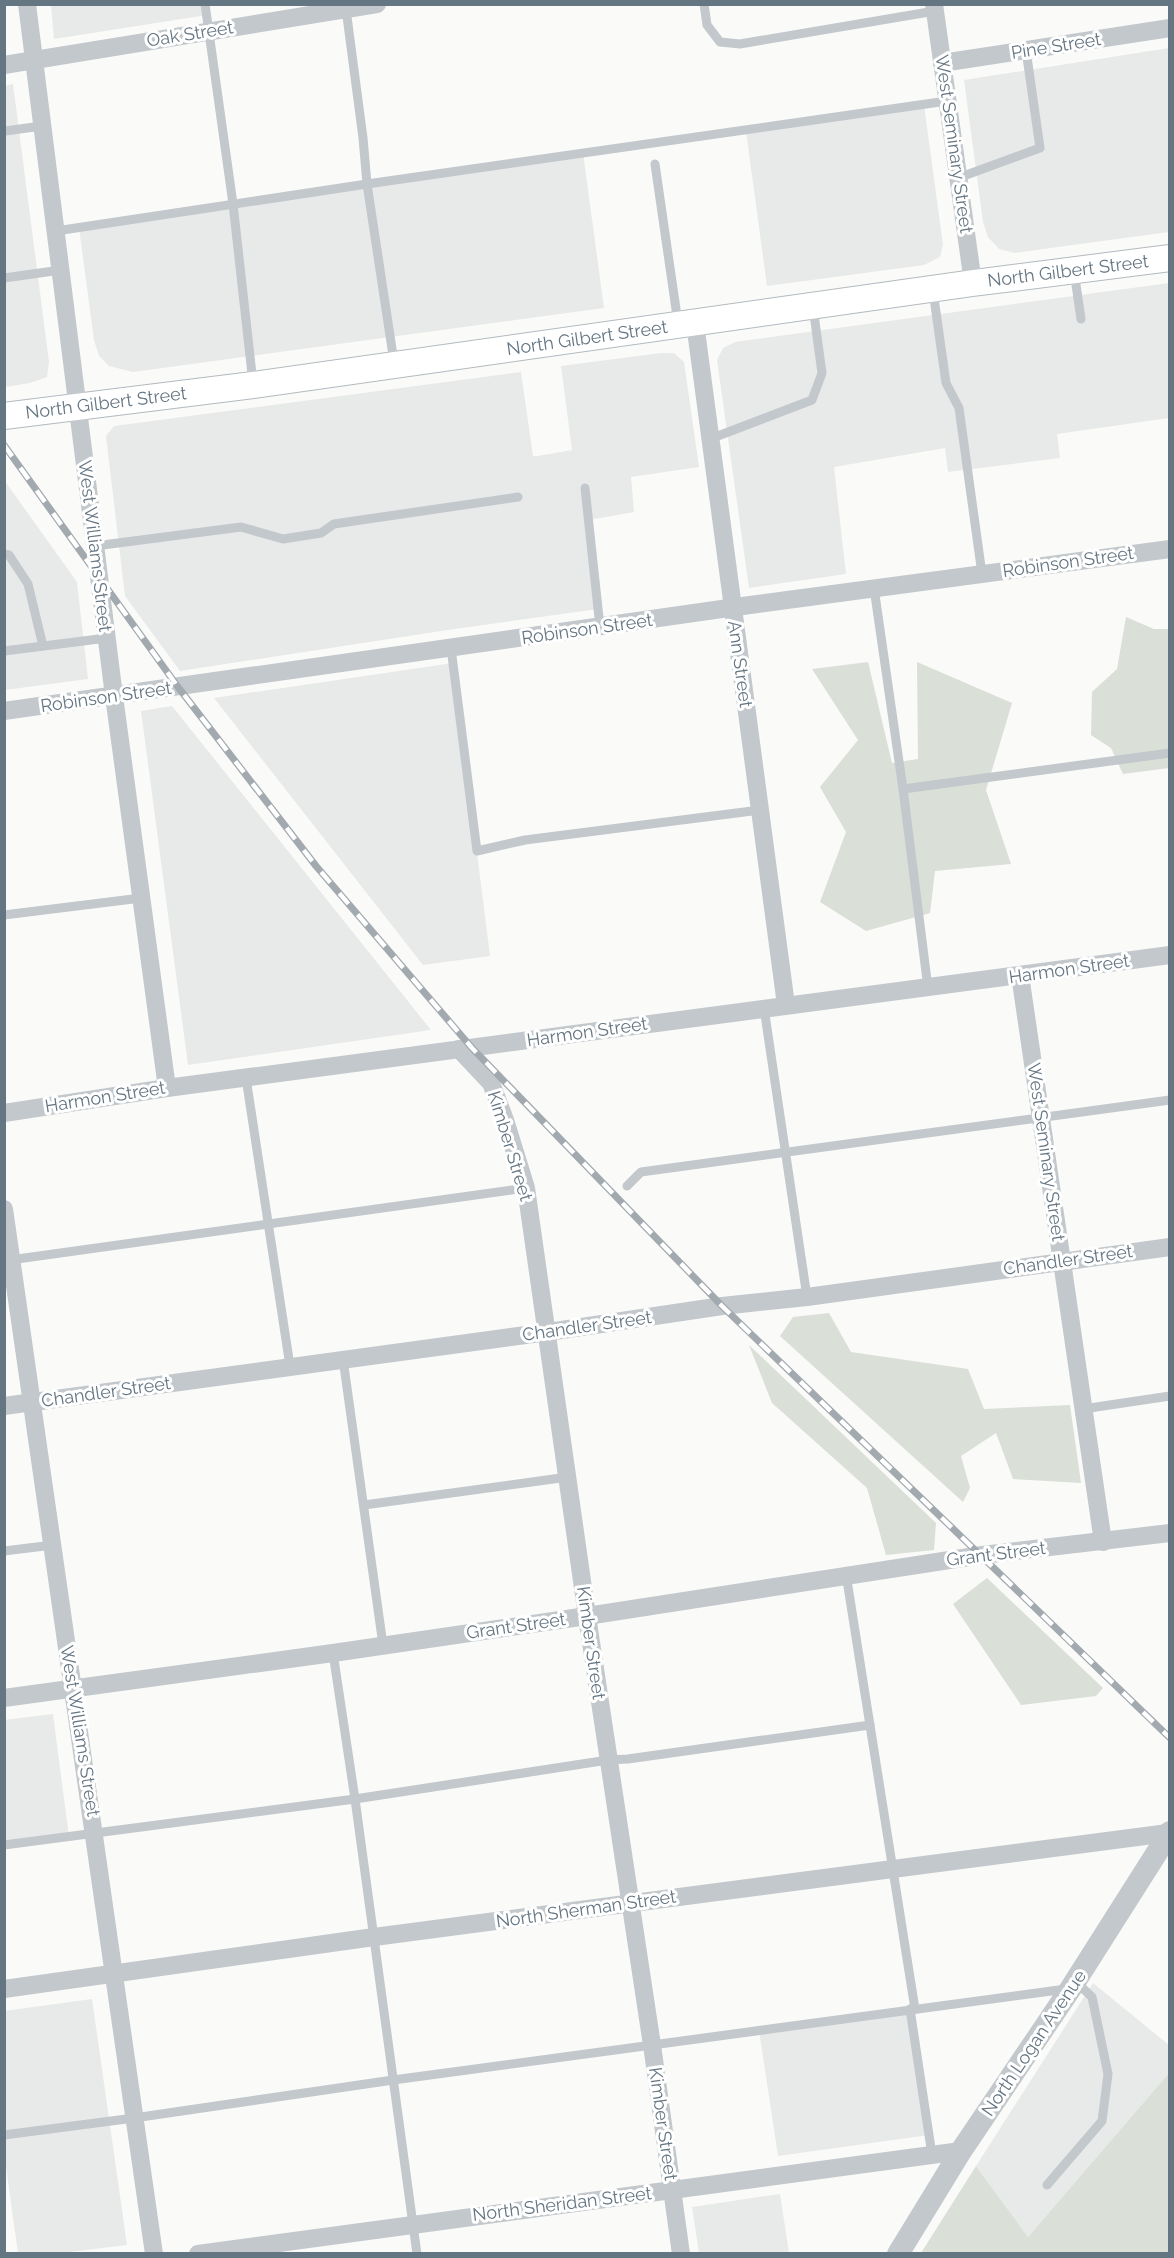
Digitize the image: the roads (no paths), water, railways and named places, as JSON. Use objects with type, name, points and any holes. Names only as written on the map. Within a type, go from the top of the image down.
[{"type":"main road","name":"North Gilbert Street","points":[[4,416],[253,385],[933,288],[1170,258]]},
{"type":"street","name":"West Williams Street","points":[[27,4],[114,696],[167,1088]]},
{"type":"street","name":"Oak Street","points":[[4,65],[377,4]]},
{"type":"street","name":"West Seminary Street","points":[[935,8],[973,283]]},
{"type":"street","name":"Pine Street","points":[[942,63],[1170,28]]},
{"type":"street","name":"Ann Street","points":[[687,324],[710,439],[786,1005]]},
{"type":"street","name":"Robinson Street","points":[[4,711],[874,588],[1170,549]]},
{"type":"street","name":"Harmon Street","points":[[4,1113],[167,1088],[1170,955]]},
{"type":"street","name":"West Seminary Street","points":[[1020,975],[1103,1542]]},
{"type":"street","name":"Kimber Street","points":[[459,1049],[491,1083],[526,1188],[681,2253]]},
{"type":"street","name":"West Williams Street","points":[[4,1209],[8,1260],[32,1402],[96,1835],[154,2253]]},
{"type":"street","name":"Chandler Street","points":[[4,1406],[722,1306],[807,1298],[1062,1260],[1170,1247]]},
{"type":"street","name":"Grant Street","points":[[4,1698],[587,1616],[846,1574],[1170,1533]]},
{"type":"street","name":"North Sherman Street","points":[[4,1989],[374,1937],[1169,1832]]},
{"type":"street","name":"North Logan Avenue","points":[[898,2253],[961,2151],[1073,1985],[1169,1832]]},
{"type":"street","name":"North Sheridan Street","points":[[198,2253],[961,2151]]},
{"type":"lane","points":[[205,4],[233,204],[253,385]]},
{"type":"lane","points":[[704,4],[707,25],[720,42],[740,44],[935,8]]},
{"type":"lane","points":[[346,9],[367,184],[394,365]]},
{"type":"lane","points":[[958,178],[1040,148],[1026,50]]},
{"type":"lane","points":[[56,231],[947,101]]},
{"type":"lane","points":[[5,131],[42,126]]},
{"type":"lane","points":[[656,164],[687,324]]},
{"type":"lane","points":[[4,278],[61,270]]},
{"type":"lane","points":[[1074,270],[1081,319]]},
{"type":"lane","points":[[933,288],[946,382],[959,408],[982,574]]},
{"type":"lane","points":[[710,439],[812,400],[822,373],[813,306]]},
{"type":"lane","points":[[585,488],[600,627]]},
{"type":"lane","points":[[95,546],[241,527],[284,539],[321,533],[334,524],[519,497]]},
{"type":"lane","points":[[4,554],[9,555],[28,584],[44,646]]},
{"type":"lane","points":[[874,588],[903,789],[928,988]]},
{"type":"lane","points":[[4,651],[107,638]]},
{"type":"lane","points":[[451,648],[477,851],[525,840],[760,810]]},
{"type":"lane","points":[[903,789],[1170,753]]},
{"type":"lane","points":[[4,915],[141,898]]},
{"type":"lane","points":[[764,1008],[807,1298]]},
{"type":"lane","points":[[246,1078],[290,1366]]},
{"type":"lane","points":[[627,1186],[641,1172],[1170,1100]]},
{"type":"lane","points":[[8,1260],[526,1188]]},
{"type":"lane","points":[[343,1359],[383,1645]]},
{"type":"lane","points":[[1083,1409],[1170,1396]]},
{"type":"lane","points":[[364,1505],[568,1477]]},
{"type":"lane","points":[[4,1551],[53,1545]]},
{"type":"lane","points":[[846,1574],[913,2009],[932,2155]]},
{"type":"lane","points":[[333,1653],[417,2253]]},
{"type":"lane","points":[[4,1845],[96,1835],[355,1799],[608,1760],[870,1725]]},
{"type":"lane","points":[[4,2135],[1073,1985],[1092,1997],[1108,2074],[1102,2121],[1047,2185]]},
{"type":"railway","points":[[4,445],[178,687],[316,866],[472,1048],[722,1306],[1170,1738]]}]
